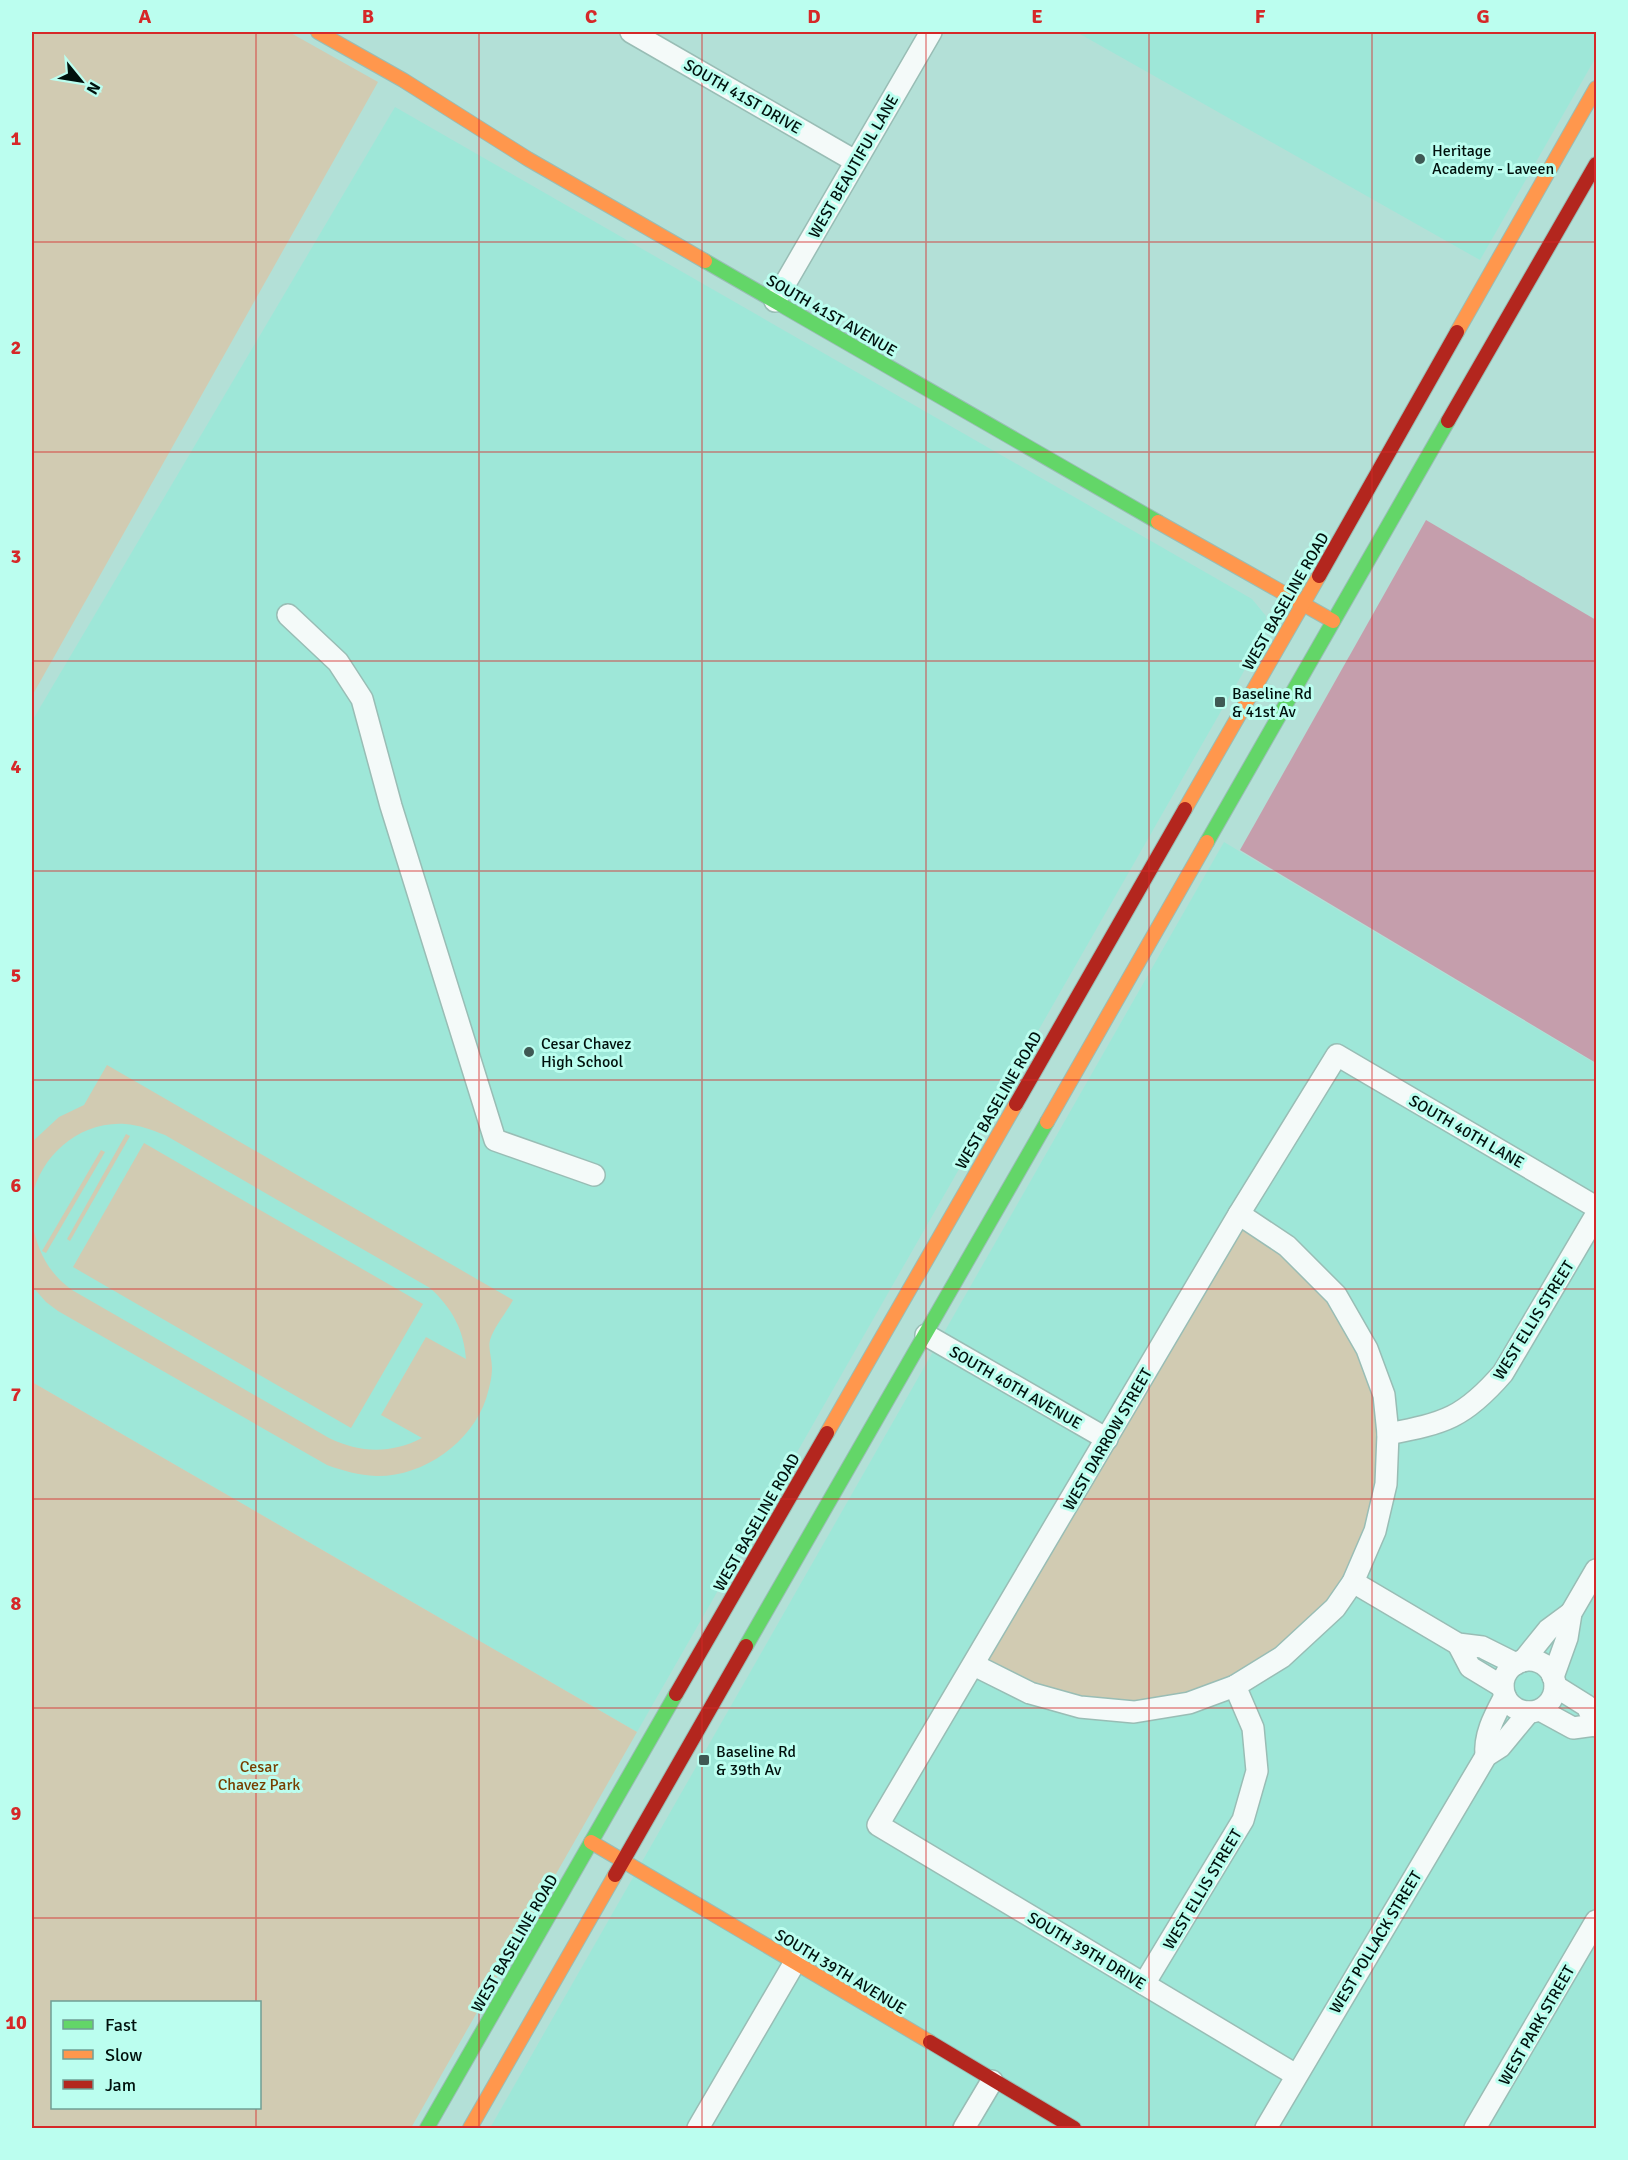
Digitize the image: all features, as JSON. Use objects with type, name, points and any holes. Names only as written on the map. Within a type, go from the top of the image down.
[{"type":"main road","name":"SOUTH 41ST AVENUE","points":[[318,32],[403,81],[528,159],[1333,621]]},
{"type":"main road","name":"WEST BASELINE ROAD","points":[[427,2128],[1303,604],[1596,88]]},
{"type":"main road","points":[[470,2128],[1596,164]]},
{"type":"main road","name":"SOUTH 39TH AVENUE","points":[[591,1842],[1074,2128]]},
{"type":"street","name":"SOUTH 41ST DRIVE","points":[[631,32],[855,161]]},
{"type":"street","name":"WEST BEAUTIFUL LANE","points":[[775,302],[931,32]]},
{"type":"street","points":[[288,615],[338,662],[362,699],[391,806],[495,1140],[594,1175]]},
{"type":"street","name":"SOUTH 40TH LANE","points":[[1337,1055],[1596,1207]]},
{"type":"street","name":"WEST DARROW STREET","points":[[878,1825],[1239,1214],[1337,1055]]},
{"type":"street","points":[[974,1665],[1030,1693],[1080,1707],[1134,1712],[1189,1703],[1235,1686],[1282,1657],[1335,1608],[1353,1582],[1375,1531],[1386,1484],[1388,1434],[1384,1395],[1370,1358],[1336,1295],[1287,1246],[1239,1214]]},
{"type":"street","name":"WEST ELLIS STREET","points":[[1388,1434],[1449,1419],[1470,1406],[1487,1391],[1503,1373],[1596,1215]]},
{"type":"street","name":"SOUTH 40TH AVENUE","points":[[926,1335],[1107,1439]]},
{"type":"street","points":[[1534,1711],[1551,1700],[1571,1613],[1596,1570]]},
{"type":"street","points":[[1353,1582],[1458,1644],[1482,1647],[1519,1662],[1538,1662],[1550,1671],[1554,1682],[1587,1706],[1596,1726],[1573,1728],[1534,1711],[1515,1708],[1504,1692],[1470,1666],[1458,1644]]},
{"type":"street","points":[[1504,1692],[1506,1674],[1548,1630],[1571,1613]]},
{"type":"street","name":"WEST ELLIS STREET","points":[[1144,1984],[1243,1820],[1257,1771],[1253,1728],[1235,1686]]},
{"type":"street","name":"WEST POLLACK STREET","points":[[1486,1756],[1485,1743],[1504,1692]]},
{"type":"street","name":"WEST POLLACK STREET","points":[[1266,2128],[1486,1756],[1500,1747],[1534,1711]]},
{"type":"street","name":"SOUTH 39TH DRIVE","points":[[878,1825],[1296,2075]]},
{"type":"street","name":"WEST PARK STREET","points":[[1475,2128],[1596,1921]]},
{"type":"street","points":[[698,2128],[795,1962]]},
{"type":"street","points":[[964,2128],[992,2081]]},
{"type":"shaded area","name":"Heritage Academy - Laveen","points":[[1081,32],[1596,32],[1596,57],[1480,260],[1080,34]]},
{"type":"shaded area","name":"Cesar Chavez High School","points":[[395,107],[1252,599],[1266,616],[1264,636],[637,1732],[32,1382],[32,721]]},
{"type":"shaded area","points":[[1426,520],[1596,620],[1596,1063],[1240,850]]},
{"type":"shaded area","points":[[1224,842],[1596,1064],[1596,2128],[490,2128]]},
{"type":"green space","points":[[32,32],[289,32],[378,82],[32,696]]},
{"type":"green space","points":[[107,1065],[513,1300],[490,1340],[492,1372],[486,1399],[479,1415],[457,1443],[428,1464],[394,1475],[363,1475],[327,1465],[46,1302],[32,1286],[32,1223],[45,1261],[56,1276],[72,1290],[329,1438],[364,1449],[399,1447],[422,1438],[381,1415],[426,1337],[466,1359],[463,1338],[456,1320],[445,1303],[430,1288],[160,1133],[125,1124],[93,1128],[78,1135],[65,1144],[44,1167],[32,1197],[32,1142],[59,1117],[84,1105]]},
{"type":"green space","points":[[126,1134],[130,1136],[70,1241],[67,1239]]},
{"type":"green space","points":[[144,1143],[423,1304],[351,1428],[73,1267]]},
{"type":"green space","points":[[101,1150],[105,1152],[46,1253],[42,1251]]},
{"type":"green space","points":[[1239,1214],[1336,1295],[1384,1395],[1375,1531],[1317,1626],[1189,1703],[1080,1707],[974,1665]]},
{"type":"green space","name":"Cesar Chavez Park","points":[[32,1382],[637,1732],[411,2128],[32,2128]]},
{"type":"traffic: fast","points":[[705,261],[1158,522]]},
{"type":"traffic: fast","points":[[1207,842],[1448,421]]},
{"type":"traffic: fast","points":[[746,1646],[1047,1122]]},
{"type":"traffic: fast","points":[[427,2128],[676,1694]]},
{"type":"traffic: slow","points":[[318,32],[403,80],[528,159],[705,261]]},
{"type":"traffic: slow","points":[[1457,332],[1596,88]]},
{"type":"traffic: slow","points":[[1158,522],[1333,621]]},
{"type":"traffic: slow","points":[[1185,809],[1319,576]]},
{"type":"traffic: slow","points":[[1047,1122],[1207,842]]},
{"type":"traffic: slow","points":[[827,1433],[1016,1104]]},
{"type":"traffic: slow","points":[[591,1842],[930,2042]]},
{"type":"traffic: slow","points":[[470,2128],[615,1875]]},
{"type":"traffic: jam","points":[[1448,421],[1596,164]]},
{"type":"traffic: jam","points":[[1319,576],[1457,332]]},
{"type":"traffic: jam","points":[[1016,1104],[1185,809]]},
{"type":"traffic: jam","points":[[676,1694],[827,1433]]},
{"type":"traffic: jam","points":[[615,1875],[746,1646]]},
{"type":"traffic: jam","points":[[930,2042],[1074,2128]]},
{"type":"place","name":"Heritage Academy - Laveen","points":[[1420,159]]},
{"type":"place","name":"Baseline Rd & 41st Av","points":[[1220,702]]},
{"type":"place","name":"Cesar Chavez High School","points":[[529,1052]]},
{"type":"place","name":"Baseline Rd & 39th Av","points":[[704,1760]]}]
